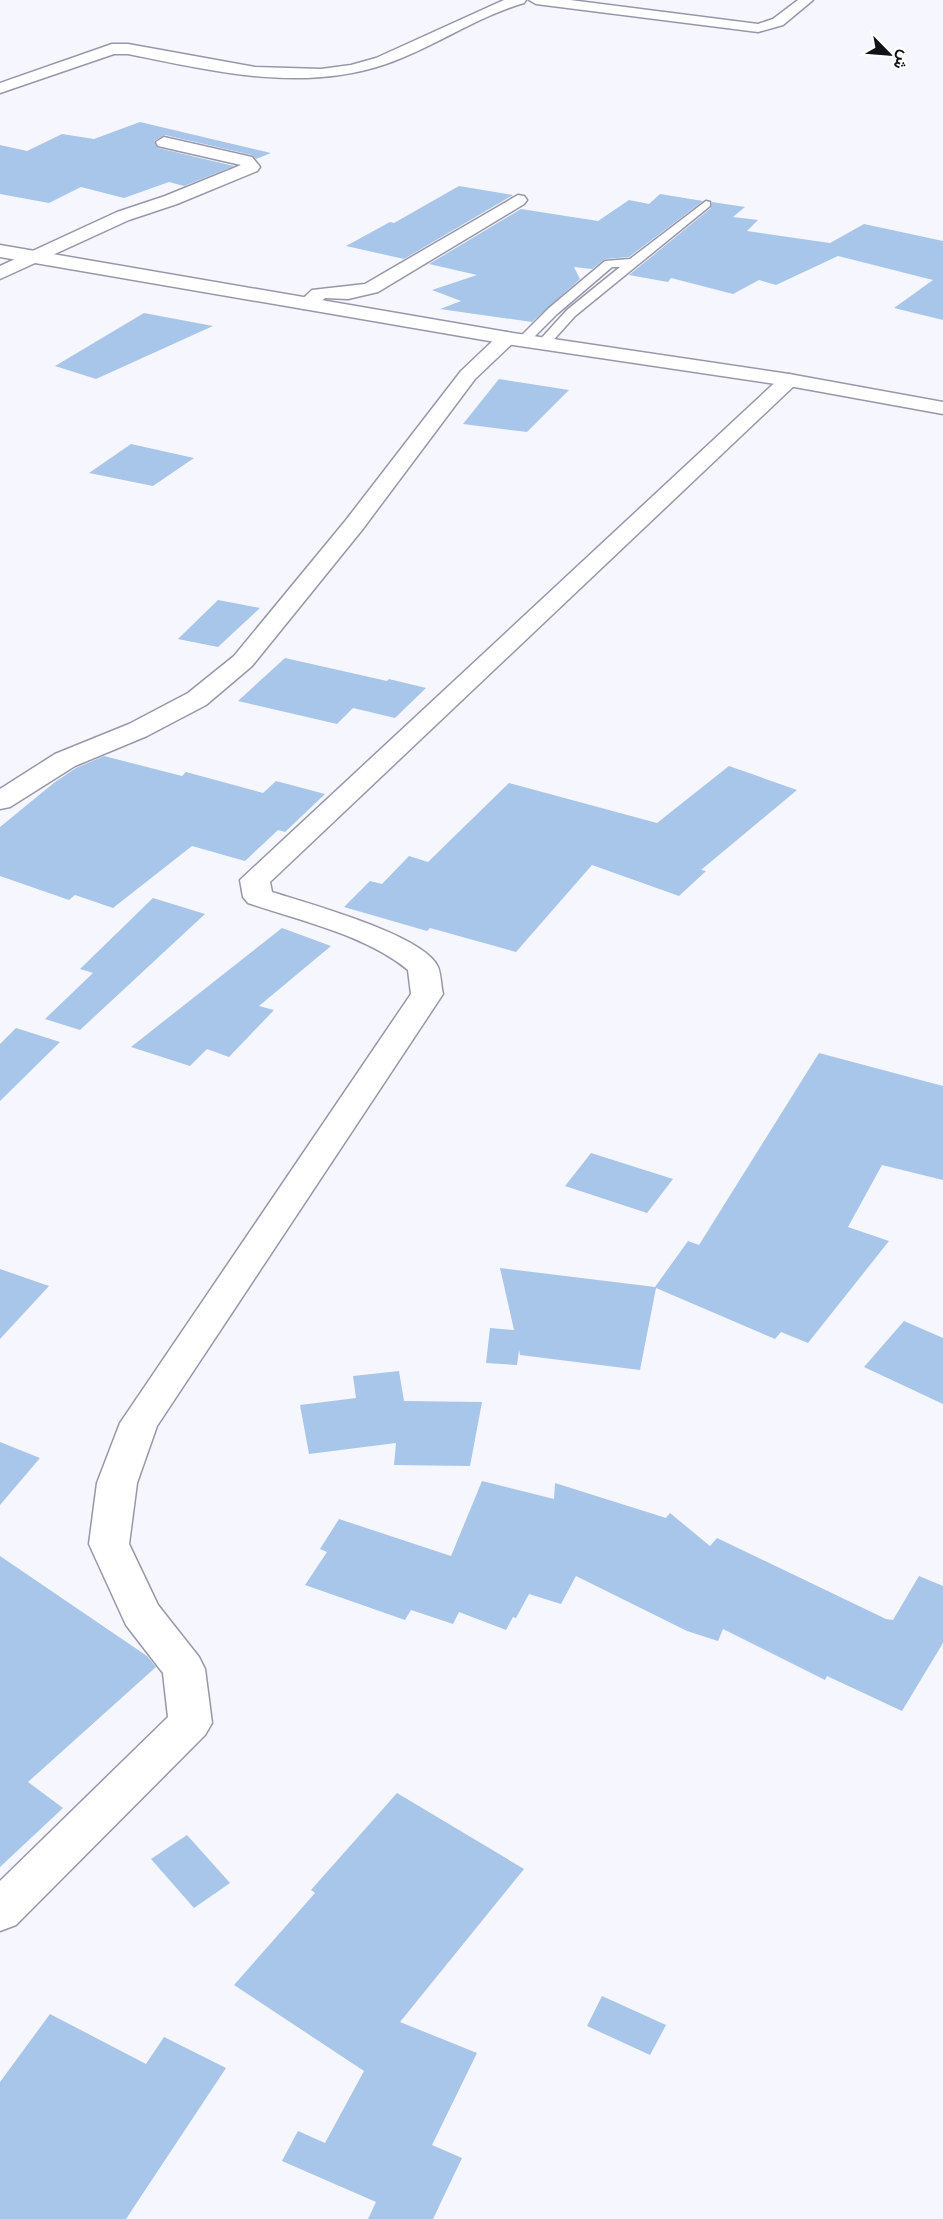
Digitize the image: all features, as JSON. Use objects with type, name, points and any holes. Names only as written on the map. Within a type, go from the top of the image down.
[{"type":"street","points":[[0,88],[112,49],[128,49],[243,69],[312,76],[343,72],[397,55],[519,0]]},
{"type":"street","points":[[536,0],[758,28],[777,24],[806,0]]},
{"type":"street","points":[[0,273],[123,216],[171,200],[251,167],[246,161],[164,142]]},
{"type":"street","points":[[307,304],[319,294],[348,293],[371,288],[518,200]]},
{"type":"street","points":[[0,251],[525,341],[789,380],[943,408]]},
{"type":"street","points":[[0,801],[65,760],[138,730],[197,699],[243,661],[354,525],[468,375],[525,341]]},
{"type":"street","points":[[0,1911],[190,1723],[184,1669],[141,1614],[109,1544],[117,1483],[139,1423],[427,994],[423,967],[401,950],[367,934],[258,897],[255,880],[789,380]]},
{"type":"lane","points":[[525,341],[571,313],[706,204]]},
{"type":"lane","points":[[525,341],[553,311],[609,264],[633,262]]},
{"type":"building","points":[[140,122],[271,153],[256,159],[252,155],[165,135],[154,141],[158,148],[234,166],[184,186],[169,182],[124,198],[81,187],[49,203],[0,194],[0,145],[27,151],[62,134],[94,139]]},
{"type":"building","points":[[459,186],[513,195],[404,259],[346,246],[390,222],[394,223]]},
{"type":"building","points":[[660,194],[703,201],[629,257],[605,259],[592,269],[574,267],[580,279],[532,322],[440,309],[461,301],[432,290],[477,275],[429,264],[521,209],[598,221],[629,200],[649,204]]},
{"type":"building","points":[[712,202],[745,207],[733,217],[758,220],[747,231],[830,243],[864,224],[943,241],[943,320],[894,308],[933,280],[838,256],[776,285],[759,280],[733,294],[671,278],[668,282],[629,275],[711,208]]},
{"type":"building","points":[[144,313],[213,326],[96,379],[55,366]]},
{"type":"building","points":[[499,379],[569,390],[527,432],[463,424]]},
{"type":"building","points":[[131,444],[194,458],[153,486],[89,473]]},
{"type":"building","points":[[218,600],[260,608],[218,647],[178,639]]},
{"type":"building","points":[[285,658],[426,688],[395,718],[353,708],[337,724],[238,701]]},
{"type":"building","points":[[104,756],[182,776],[186,772],[263,793],[276,781],[325,794],[285,832],[278,830],[245,861],[192,846],[113,908],[75,895],[69,900],[0,876],[0,827],[55,782],[76,768]]},
{"type":"building","points":[[729,766],[797,790],[701,870],[706,871],[679,896],[592,865],[516,952],[430,928],[427,931],[344,907],[370,881],[382,884],[409,856],[428,862],[509,783],[657,823]]},
{"type":"building","points":[[153,898],[205,914],[80,1030],[45,1019],[93,973],[80,969]]},
{"type":"building","points":[[282,928],[331,946],[259,1006],[274,1010],[229,1057],[207,1049],[190,1066],[131,1047]]},
{"type":"building","points":[[16,1028],[60,1042],[0,1101],[0,1044]]},
{"type":"building","points":[[819,1053],[943,1086],[943,1180],[882,1165],[848,1227],[889,1241],[808,1343],[781,1332],[775,1339],[656,1288],[640,1370],[520,1355],[519,1350],[517,1365],[486,1363],[490,1328],[514,1330],[500,1268],[655,1287],[688,1241],[699,1245]]},
{"type":"building","points":[[591,1153],[673,1179],[647,1213],[565,1186]]},
{"type":"building","points":[[0,1269],[49,1286],[0,1339]]},
{"type":"building","points":[[904,1321],[943,1338],[943,1404],[864,1367]]},
{"type":"building","points":[[399,1371],[404,1401],[482,1402],[470,1466],[394,1465],[396,1443],[309,1454],[300,1405],[356,1398],[353,1376]]},
{"type":"building","points":[[0,1442],[40,1458],[0,1505]]},
{"type":"building","points":[[482,1481],[554,1499],[555,1483],[666,1518],[670,1513],[710,1546],[717,1538],[886,1619],[893,1620],[919,1576],[943,1586],[943,1643],[902,1711],[827,1676],[825,1680],[723,1629],[718,1641],[687,1631],[576,1576],[561,1604],[529,1594],[516,1618],[513,1617],[506,1630],[459,1612],[453,1624],[411,1610],[405,1620],[305,1585],[327,1552],[320,1549],[339,1519],[451,1556]]},
{"type":"building","points":[[0,1556],[147,1656],[156,1667],[28,1782],[63,1808],[0,1867]]},
{"type":"building","points":[[397,1793],[524,1869],[400,2022],[477,2053],[432,2145],[462,2158],[433,2219],[368,2219],[376,2202],[282,2161],[298,2131],[325,2143],[364,2071],[234,1985],[315,1893],[311,1890]]},
{"type":"building","points":[[187,1835],[230,1883],[194,1908],[151,1859]]},
{"type":"building","points":[[602,1996],[666,2025],[650,2055],[587,2026]]},
{"type":"building","points":[[50,2014],[146,2064],[164,2037],[226,2068],[126,2219],[0,2219],[0,2082]]}]
